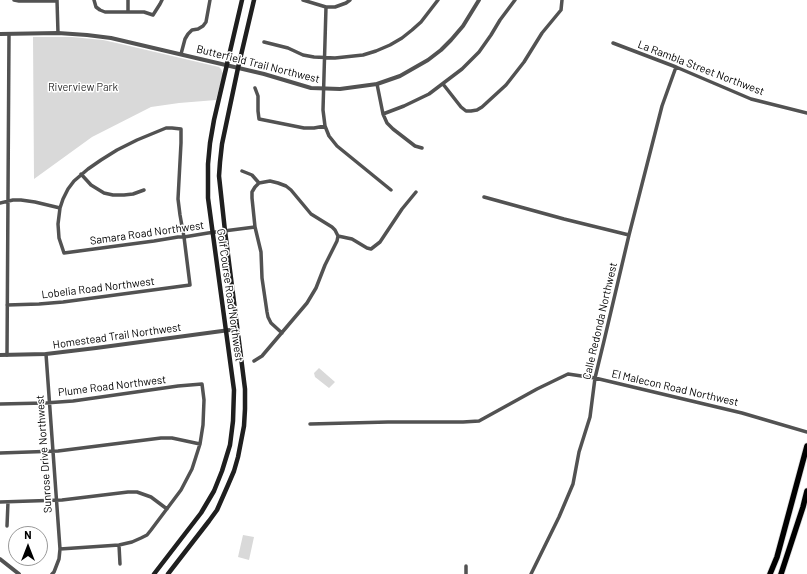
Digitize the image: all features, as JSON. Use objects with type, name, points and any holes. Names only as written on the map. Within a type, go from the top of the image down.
[{"type":"main road","name":"Golf Course Road Northwest","points":[[154,574],[201,513],[214,491],[228,453],[233,421],[234,390],[208,198],[209,156],[214,120],[242,0]]},
{"type":"main road","name":"Golf Course Road Northwest","points":[[168,574],[217,510],[238,457],[244,426],[245,389],[219,176],[222,144],[254,0]]},
{"type":"main road","points":[[770,574],[777,558],[807,446]]},
{"type":"main road","points":[[781,574],[807,491]]},
{"type":"street","points":[[14,0],[57,1],[58,33]]},
{"type":"street","points":[[94,0],[96,7],[105,12],[144,12],[153,15],[162,0]]},
{"type":"street","points":[[128,0],[128,12]]},
{"type":"street","points":[[182,54],[185,39],[188,34],[192,30],[203,26],[206,22],[210,0]]},
{"type":"street","points":[[303,0],[326,7],[335,7],[350,0]]},
{"type":"street","name":"Butterfield Trail Northwest","points":[[0,34],[58,33],[111,38],[264,74],[311,88],[340,89],[377,84],[400,76],[428,60],[451,40],[463,26],[479,0]]},
{"type":"street","points":[[383,114],[429,94],[462,69],[479,52],[515,0]]},
{"type":"street","points":[[443,84],[461,107],[466,111],[477,110],[482,107],[506,85],[524,62],[542,33],[561,10],[562,0]]},
{"type":"street","points":[[264,42],[314,57],[325,58],[348,57],[376,51],[402,38],[412,30],[437,1]]},
{"type":"street","points":[[326,7],[322,110],[325,126],[329,136],[336,146],[391,190]]},
{"type":"street","points":[[7,355],[9,34]]},
{"type":"street","name":"La Rambla Street Northwest","points":[[613,43],[676,67],[751,100],[807,113]]},
{"type":"street","name":"Calle Redonda Northwest","points":[[531,574],[559,517],[573,484],[590,417],[595,378],[629,235],[662,106],[676,67]]},
{"type":"street","points":[[377,84],[383,114],[387,123],[415,146],[422,148]]},
{"type":"street","points":[[255,88],[258,96],[258,111],[260,119],[304,128],[325,126]]},
{"type":"street","points":[[0,203],[21,200],[60,208],[68,189],[74,181],[81,174],[101,160],[137,140],[166,128],[181,129],[178,199],[184,237]]},
{"type":"street","points":[[242,171],[252,175],[259,183]]},
{"type":"street","points":[[81,174],[91,185],[104,193],[124,195],[133,194],[144,190]]},
{"type":"street","points":[[254,360],[262,356],[282,333],[307,303],[312,296],[338,236],[332,227],[311,214],[291,190],[286,186],[270,181],[259,183],[254,187],[252,198],[256,227],[262,252],[262,278],[268,317],[282,333]]},
{"type":"street","points":[[338,236],[352,238],[371,249],[380,242],[402,209],[416,192]]},
{"type":"street","points":[[484,197],[629,235]]},
{"type":"street","name":"Samara Road Northwest","points":[[60,208],[58,224],[59,238],[64,253],[256,227]]},
{"type":"street","name":"Lobelia Road Northwest","points":[[8,305],[63,302],[190,285],[184,237]]},
{"type":"street","name":"Homestead Trail Northwest","points":[[0,355],[46,354],[237,328]]},
{"type":"street","name":"Sunrose Drive Northwest","points":[[46,354],[60,549],[59,559],[52,574]]},
{"type":"street","name":"El Malecon Road Northwest","points":[[310,424],[479,421],[537,389],[568,374],[595,378],[742,413],[807,432]]},
{"type":"street","name":"Plume Road Northwest","points":[[0,404],[73,401],[202,384],[204,400],[203,425],[200,444]]},
{"type":"street","points":[[0,453],[54,452],[161,438],[172,438],[200,444],[192,469],[181,490],[147,535],[132,542],[119,545],[60,549]]},
{"type":"street","points":[[0,502],[57,500],[137,492],[151,497],[167,509]]},
{"type":"street","points":[[7,526],[8,502]]},
{"type":"street","points":[[119,545],[120,564]]},
{"type":"street","points":[[0,559],[19,574]]},
{"type":"street","points":[[466,566],[466,574]]},
{"type":"green space","name":"Riverview Park","points":[[33,37],[72,37],[103,40],[219,67],[223,74],[216,100],[151,107],[92,137],[34,179]]},
{"type":"green space","points":[[319,368],[335,382],[329,388],[315,377],[314,373]]},
{"type":"green space","points":[[243,535],[254,537],[249,560],[238,557]]}]
